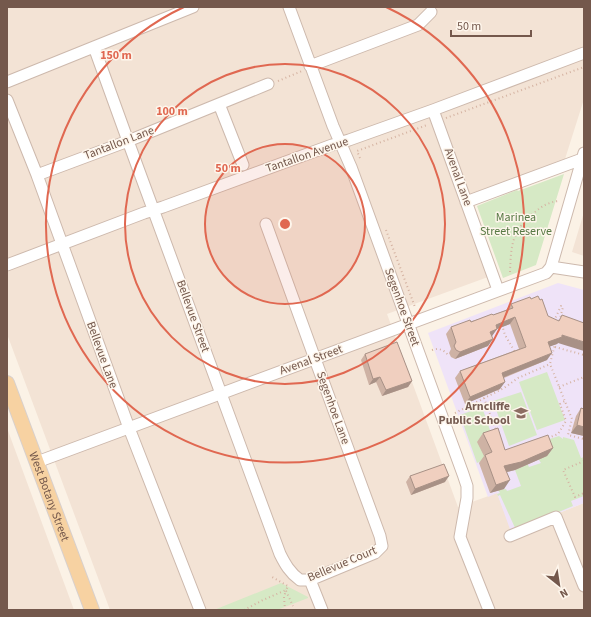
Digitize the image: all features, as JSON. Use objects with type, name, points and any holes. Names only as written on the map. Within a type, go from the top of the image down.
[{"type":"main road","name":"West Botany Street","points":[[7,383],[92,610]]},
{"type":"street","points":[[7,82],[193,7]]},
{"type":"street","name":"Segenhoe Street","points":[[289,7],[310,66],[409,324],[467,486],[467,498],[460,536],[489,610]]},
{"type":"street","points":[[310,66],[418,24],[431,12]]},
{"type":"street","name":"Bellevue Street","points":[[94,47],[280,554],[293,575],[305,580],[322,610]]},
{"type":"street","name":"Tantallon Avenue","points":[[7,265],[154,210],[433,110],[584,53]]},
{"type":"street","name":"Tantallon Lane","points":[[37,175],[128,141],[268,84]]},
{"type":"street","name":"Bellevue Lane","points":[[7,100],[37,175],[129,428],[200,610]]},
{"type":"street","points":[[219,104],[243,165]]},
{"type":"street","name":"Avenal Lane","points":[[433,110],[498,290]]},
{"type":"street","points":[[466,202],[583,156]]},
{"type":"street","points":[[583,156],[551,267],[584,272]]},
{"type":"street","name":"Segenhoe Lane","points":[[266,224],[380,536],[382,546]]},
{"type":"street","name":"Avenal Street","points":[[36,462],[546,273],[551,267]]},
{"type":"street","points":[[510,536],[556,517],[584,586]]},
{"type":"street","name":"Bellevue Court","points":[[305,580],[375,553],[382,546]]},
{"type":"path","points":[[360,159],[357,151],[584,67]]},
{"type":"path","points":[[283,80],[292,76]]},
{"type":"path","points":[[510,272],[510,253],[515,235],[522,223],[536,210],[546,204],[556,201],[570,201]]},
{"type":"path","points":[[385,226],[415,307]]},
{"type":"path","points":[[552,324],[561,306],[563,307],[558,323]]},
{"type":"path","points":[[502,324],[505,335],[517,356]]},
{"type":"path","points":[[552,341],[555,344],[555,347]]},
{"type":"path","points":[[555,347],[552,349],[550,364],[572,419],[568,435],[584,439]]},
{"type":"path","points":[[555,347],[584,356]]},
{"type":"path","points":[[432,350],[437,348],[441,349],[448,355],[450,354]]},
{"type":"path","points":[[455,413],[504,388],[518,378],[550,364]]},
{"type":"path","points":[[523,368],[526,374]]},
{"type":"path","points":[[559,387],[584,377]]},
{"type":"path","points":[[484,398],[497,432]]},
{"type":"path","points":[[545,439],[558,434],[566,421],[560,404],[565,401]]},
{"type":"path","points":[[584,461],[563,470],[575,497],[584,493]]},
{"type":"path","points":[[272,577],[288,586],[284,597],[285,610]]},
{"type":"path","points":[[286,590],[293,606]]},
{"type":"path","points":[[244,610],[286,590]]},
{"type":"shaded area","points":[[7,7],[584,7],[584,99],[565,159],[460,199],[488,277],[387,314],[458,507],[497,493],[512,532],[584,503],[584,610],[110,610],[7,334]]},
{"type":"shaded area","points":[[584,212],[584,256],[572,252]]},
{"type":"shaded area","name":"Arncliffe Public School","points":[[558,283],[584,290],[584,503],[511,532],[497,493],[488,497],[428,333]]},
{"type":"shaded area","points":[[7,428],[74,610],[7,610]]},
{"type":"green space","name":"Marinea Street Reserve","points":[[564,174],[536,265],[503,278],[477,206],[517,190],[518,191]]},
{"type":"green space","points":[[547,372],[565,420],[537,430],[519,382]]},
{"type":"green space","points":[[521,392],[537,435],[509,446],[493,401]]},
{"type":"green space","points":[[482,407],[498,453],[477,463],[460,415]]},
{"type":"green space","points":[[559,436],[563,439],[563,437],[574,440],[581,458],[584,457],[584,496],[571,501],[573,506],[516,530],[500,495],[498,496],[497,494],[500,493],[498,490],[506,489],[507,491],[521,486],[515,470],[526,465],[522,454],[529,467],[541,463],[539,460],[543,441]]},
{"type":"green space","points":[[281,583],[308,598],[277,610],[214,610]]},
{"type":"building","points":[[538,296],[540,300],[542,299],[548,316],[559,321],[562,315],[584,323],[584,342],[562,335],[562,337],[548,342],[552,353],[502,373],[505,382],[470,397],[460,371],[526,347],[515,317],[496,325],[497,329],[490,332],[493,339],[460,352],[456,350],[454,346],[456,342],[451,327],[513,308],[511,304],[530,297],[531,299]]},
{"type":"building","points":[[397,342],[412,381],[386,390],[380,377],[373,379],[365,354]]},
{"type":"building","points":[[581,408],[584,409],[584,427],[577,425]]},
{"type":"building","points":[[498,428],[505,450],[548,435],[553,448],[521,462],[504,466],[510,480],[496,485],[485,455],[492,452],[483,433]]},
{"type":"building","points":[[444,464],[449,476],[415,489],[410,476]]},
{"type":"place","name":"Arncliffe Public School","points":[[521,413]]}]
